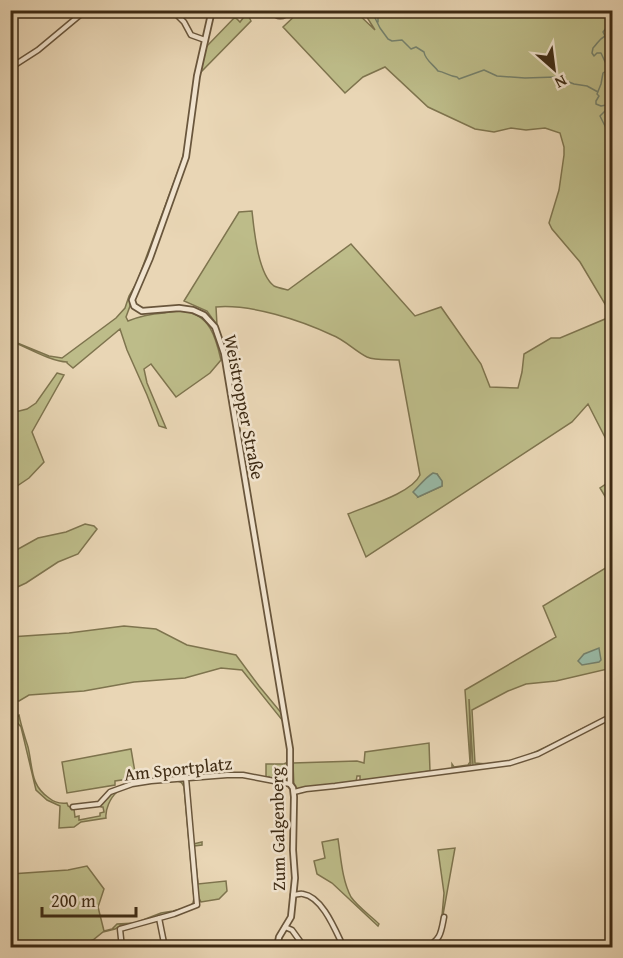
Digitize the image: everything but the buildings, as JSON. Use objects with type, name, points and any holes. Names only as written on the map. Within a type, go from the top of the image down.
[{"type":"street","points":[[10,68],[38,50],[86,10]]},
{"type":"street","points":[[172,10],[184,22],[191,35],[205,40]]},
{"type":"street","name":"Weistropper Straße","points":[[212,10],[194,93],[186,157],[147,267],[132,300],[134,306],[142,311],[179,308],[200,312],[208,318],[218,334],[226,368],[290,743]]},
{"type":"street","points":[[268,10],[280,17],[285,16],[290,10]]},
{"type":"street","points":[[294,792],[502,764],[531,757],[612,716]]},
{"type":"street","name":"Zum Galgenberg","points":[[285,927],[291,914],[295,878],[294,792],[290,784],[290,743]]},
{"type":"street","name":"Am Sportplatz","points":[[73,807],[99,804],[110,792],[132,784],[214,775],[243,775],[290,784]]},
{"type":"street","points":[[122,948],[120,929],[197,905],[186,778]]},
{"type":"street","points":[[294,888],[326,912],[344,948]]},
{"type":"street","points":[[292,895],[300,893]]},
{"type":"street","points":[[424,948],[440,936],[444,917]]},
{"type":"street","points":[[159,918],[165,948]]},
{"type":"street","points":[[277,948],[279,937],[285,927],[294,932],[305,948]]},
{"type":"shaded area","points":[[300,11],[355,11],[375,30],[363,11],[612,11],[612,451],[588,404],[572,422],[366,557],[348,514],[399,493],[415,482],[420,475],[399,360],[367,357],[319,329],[260,311],[216,307],[217,325],[207,311],[184,301],[239,212],[252,211],[261,262],[264,272],[274,286],[288,290],[351,244],[415,316],[441,307],[481,364],[490,387],[518,388],[524,354],[551,338],[560,338],[605,319],[611,314],[580,262],[549,223],[559,190],[564,155],[560,133],[545,128],[526,130],[511,128],[494,132],[475,129],[428,107],[385,67],[363,77],[345,93],[283,27]],"holes":[[[437,474],[442,486],[418,497],[425,482],[433,475]]]},
{"type":"shaded area","points":[[247,13],[251,21],[201,72],[205,48],[235,17],[240,22]]},
{"type":"shaded area","points":[[202,43],[186,151],[142,275],[131,295],[126,317],[128,321],[155,314],[181,311],[192,313],[206,322],[217,343],[221,360],[210,373],[176,397],[151,364],[144,369],[147,383],[166,428],[159,426],[120,329],[73,368],[67,362],[47,357],[10,340],[49,356],[62,358],[116,318],[125,308],[129,296],[137,282],[181,163],[186,145],[192,92]]},
{"type":"shaded area","points":[[57,373],[64,375],[32,432],[44,462],[29,478],[11,490],[11,413],[27,409],[36,403]]},
{"type":"shaded area","points":[[433,473],[437,474],[442,481],[442,486],[418,497],[413,492]]},
{"type":"shaded area","points":[[612,480],[612,508],[600,488]]},
{"type":"shaded area","points":[[85,524],[97,529],[78,554],[58,562],[11,590],[11,553],[38,538],[66,532]]},
{"type":"shaded area","points":[[612,564],[612,668],[556,681],[526,684],[472,710],[475,763],[490,764],[520,758],[612,715],[531,756],[502,763],[473,766],[469,699],[471,764],[469,766],[452,768],[452,764],[454,767],[468,765],[470,762],[465,690],[556,637],[543,606]]},
{"type":"shaded area","points":[[124,626],[156,629],[187,645],[236,655],[283,715],[286,734],[283,721],[242,670],[221,668],[185,678],[134,682],[84,691],[29,695],[19,701],[11,701],[10,637]]},
{"type":"shaded area","points":[[599,648],[601,660],[599,662],[582,665],[578,661],[584,654]]},
{"type":"shaded area","points":[[19,715],[33,776],[38,788],[53,801],[67,803],[74,809],[75,817],[79,816],[79,820],[100,816],[100,813],[104,812],[100,804],[110,793],[125,786],[144,782],[181,779],[184,781],[196,898],[193,906],[135,923],[161,913],[189,907],[193,903],[182,783],[179,781],[156,782],[121,790],[110,801],[106,818],[81,822],[74,827],[59,828],[60,806],[47,800],[36,790],[21,727],[11,719]]},
{"type":"shaded area","points":[[429,743],[430,771],[363,781],[360,781],[360,776],[357,776],[356,782],[294,788],[293,763],[357,761],[364,763],[365,752]]},
{"type":"shaded area","points":[[288,744],[290,756],[288,782],[269,777],[266,779],[266,764],[288,762]]},
{"type":"shaded area","points":[[131,749],[136,778],[115,781],[115,785],[67,793],[62,762]]},
{"type":"shaded area","points":[[338,839],[344,876],[351,897],[379,924],[378,926],[332,883],[317,874],[314,861],[325,858],[322,842]]},
{"type":"shaded area","points":[[202,842],[202,845],[194,846],[198,884],[226,881],[227,891],[219,899],[201,902],[196,883],[193,844]]},
{"type":"shaded area","points":[[455,848],[442,916],[444,893],[438,850]]},
{"type":"shaded area","points":[[87,866],[104,889],[98,907],[104,931],[112,929],[117,924],[135,923],[121,925],[115,929],[103,932],[93,940],[67,947],[11,948],[11,874],[68,870]]},
{"type":"waterway","points":[[367,10],[388,39],[402,40],[411,49],[416,47],[424,52],[438,71],[459,79],[484,70],[497,76],[556,77],[587,86],[598,92]]},
{"type":"waterway","points":[[378,10],[378,22]]},
{"type":"waterway","points":[[609,10],[608,18],[611,22],[603,32],[605,36],[599,40],[592,53],[594,56],[601,53],[607,66],[603,73],[596,104],[607,107],[600,116],[606,128],[612,161]]},
{"type":"waterway","points":[[608,348],[612,346]]}]
